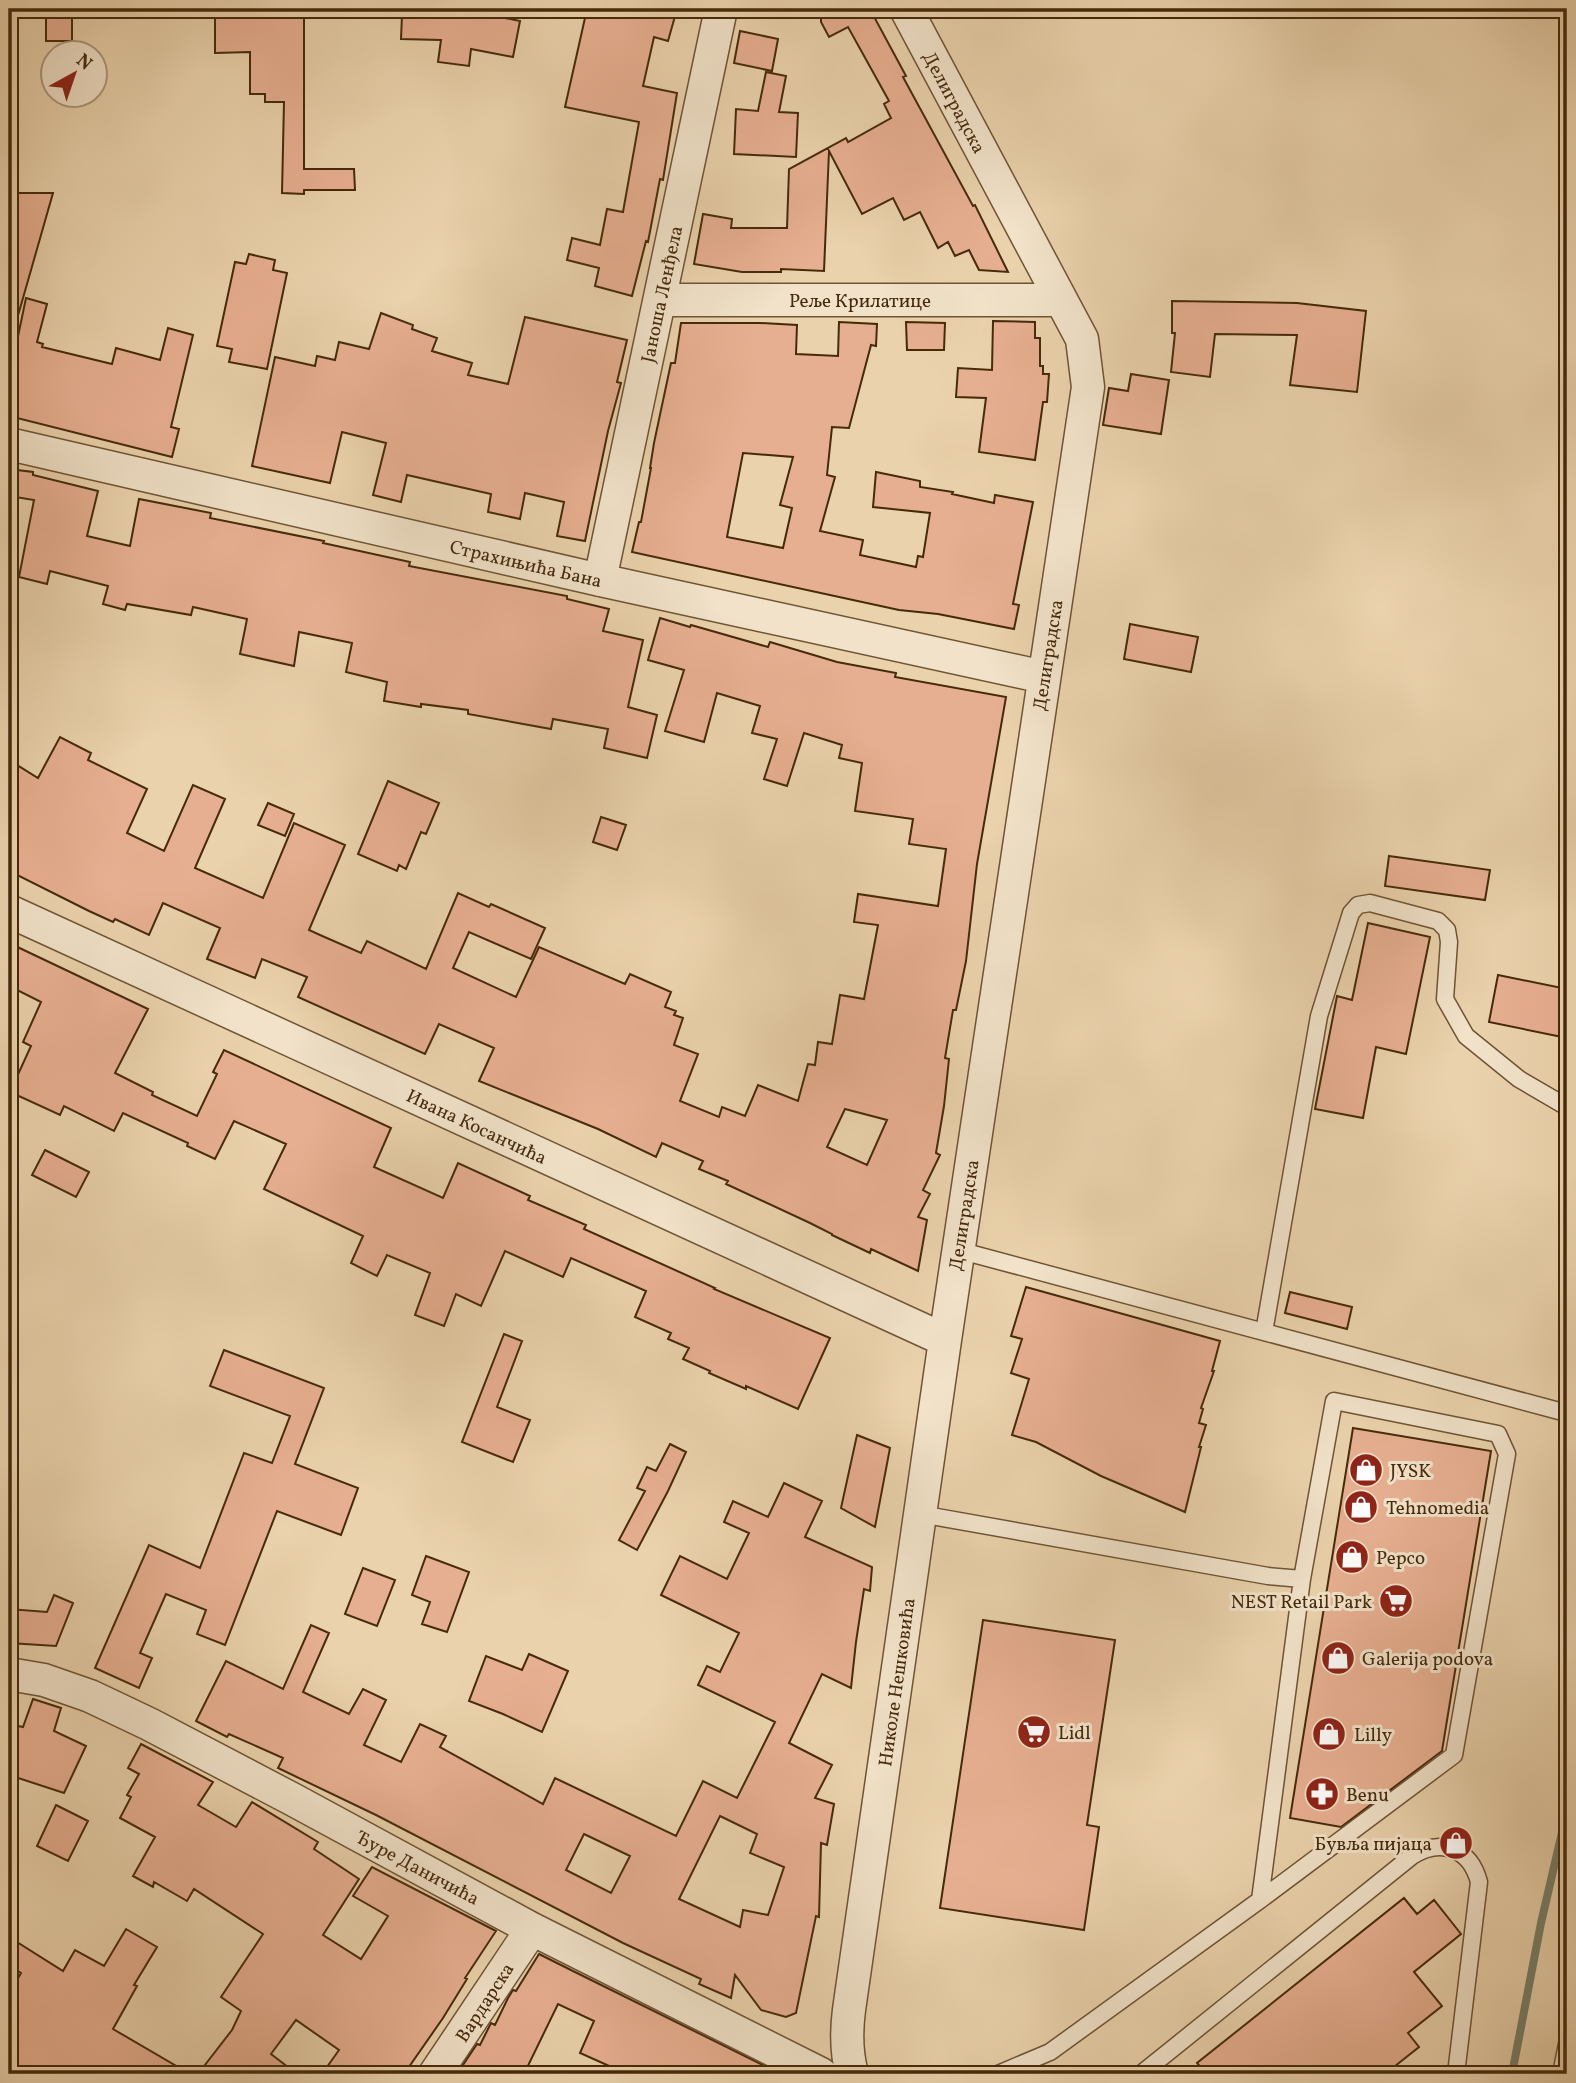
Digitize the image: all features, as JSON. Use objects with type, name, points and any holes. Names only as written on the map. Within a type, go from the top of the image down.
[{"type":"street","name":"Јаноша Ленђела","points":[[600,580],[721,9]]},
{"type":"street","name":"Делиградска","points":[[906,9],[1082,339],[1088,387],[944,1340]]},
{"type":"street","name":"Реље Крилатице","points":[[660,300],[1061,300]]},
{"type":"street","name":"Страхињића Бана","points":[[9,444],[600,580],[1044,677]]},
{"type":"street","name":"Ивана Косанчића","points":[[9,911],[944,1340]]},
{"type":"street","name":"Николе Нешковића","points":[[852,2074],[846,2044],[847,2024],[944,1340]]},
{"type":"street","name":"Ђуре Даничића","points":[[9,1674],[44,1680],[90,1696],[149,1724],[532,1929],[817,2073]]},
{"type":"street","name":"Вардарска","points":[[435,2074],[532,1929]]},
{"type":"street","name":"Николе Нешковића","points":[[817,2073],[847,2024]]},
{"type":"lane","points":[[1264,1332],[1319,1016],[1350,913],[1358,905],[1370,902],[1438,921],[1447,930],[1449,942],[1445,999],[1466,1036],[1519,1079],[1567,1107]]},
{"type":"lane","points":[[958,1250],[1559,1411]]},
{"type":"lane","points":[[1003,2073],[1050,2052],[1260,1900],[1454,1755],[1507,1454],[1498,1434],[1334,1401],[1302,1579],[1260,1900]]},
{"type":"lane","points":[[920,1514],[1268,1576],[1302,1579]]},
{"type":"lane","points":[[1141,2074],[1412,1856],[1421,1850],[1443,1847],[1463,1854],[1476,1871],[1479,1882],[1456,2074]]},
{"type":"lane","points":[[1561,2074],[1567,2044]]},
{"type":"building","points":[[46,9],[72,9],[72,38],[46,38]]},
{"type":"building","points":[[269,9],[304,9],[304,169],[354,169],[355,190],[282,193],[284,102],[265,102],[265,94],[250,94],[250,52],[215,53],[215,16],[269,15]]},
{"type":"building","points":[[460,9],[520,21],[513,57],[471,49],[469,66],[438,62],[441,40],[401,39],[402,15],[460,17]]},
{"type":"building","points":[[587,9],[677,9],[668,41],[654,37],[643,86],[677,93],[663,180],[660,179],[648,242],[646,241],[632,296],[595,286],[599,268],[567,260],[572,238],[600,245],[607,209],[623,212],[639,122],[565,107]]},
{"type":"building","points":[[830,9],[880,9],[872,13],[906,76],[903,77],[973,206],[975,205],[1008,272],[979,270],[969,250],[955,256],[948,242],[938,248],[920,212],[904,220],[893,198],[862,214],[829,151],[824,271],[781,269],[781,272],[742,272],[694,264],[703,214],[732,219],[731,228],[787,228],[789,169],[846,138],[848,142],[891,118],[884,104],[889,101],[848,27],[829,37],[821,22],[821,14]]},
{"type":"building","points":[[740,31],[778,39],[772,71],[734,63]]},
{"type":"building","points":[[766,72],[786,76],[779,112],[798,113],[796,157],[734,154],[736,109],[758,111]]},
{"type":"building","points":[[9,193],[53,193],[15,326],[9,325]]},
{"type":"building","points":[[249,254],[275,260],[273,270],[287,273],[267,369],[229,362],[232,349],[217,346],[235,262],[246,264]]},
{"type":"building","points":[[26,298],[47,304],[37,342],[43,344],[42,347],[112,364],[116,348],[160,360],[168,328],[193,335],[171,427],[179,429],[172,457],[9,416],[9,379]]},
{"type":"building","points":[[1172,301],[1297,303],[1366,311],[1357,392],[1290,385],[1297,335],[1215,334],[1210,377],[1171,372],[1175,333],[1172,333]]},
{"type":"building","points":[[381,313],[437,338],[432,351],[472,363],[468,375],[508,384],[525,317],[627,340],[617,382],[621,383],[585,541],[557,536],[564,502],[525,493],[520,519],[488,512],[491,494],[407,475],[401,502],[373,495],[386,443],[342,432],[330,483],[252,466],[275,357],[315,366],[317,356],[335,360],[339,342],[369,349]]},
{"type":"building","points":[[993,321],[1035,322],[1035,338],[1040,338],[1040,366],[1043,366],[1043,374],[1049,374],[1047,402],[1043,402],[1035,460],[979,452],[986,398],[956,397],[958,368],[992,370]]},
{"type":"building","points":[[839,322],[877,324],[876,346],[871,345],[849,428],[832,427],[827,475],[835,477],[820,531],[863,540],[860,555],[916,567],[918,556],[923,557],[930,513],[873,507],[876,472],[920,481],[920,487],[994,503],[995,495],[1033,502],[1013,604],[1019,605],[1014,629],[938,614],[899,610],[632,552],[641,522],[654,443],[671,363],[675,363],[681,323],[797,325],[796,354],[838,356]],"holes":[[[743,453],[793,457],[780,505],[792,508],[783,548],[727,537]]]},
{"type":"building","points":[[906,322],[945,323],[944,350],[907,350]]},
{"type":"building","points":[[1131,374],[1169,380],[1161,434],[1103,425],[1109,388],[1128,391]]},
{"type":"building","points":[[9,469],[33,472],[33,475],[98,491],[87,536],[130,546],[139,499],[211,513],[210,518],[410,562],[409,566],[567,596],[567,599],[609,609],[603,631],[643,640],[628,707],[657,715],[647,758],[604,748],[608,729],[553,719],[551,729],[468,714],[468,710],[384,701],[387,682],[346,672],[352,643],[299,632],[294,666],[240,654],[247,619],[193,607],[191,615],[127,604],[125,610],[103,604],[108,586],[50,571],[47,584],[19,577],[34,500],[9,496]]},
{"type":"building","points":[[660,618],[768,647],[770,642],[837,662],[896,673],[895,677],[1006,697],[977,864],[966,961],[956,1010],[953,1010],[945,1058],[949,1059],[936,1153],[940,1155],[923,1190],[930,1194],[918,1217],[927,1220],[918,1271],[871,1249],[870,1253],[726,1184],[728,1181],[699,1169],[703,1161],[662,1143],[656,1157],[598,1129],[479,1081],[494,1048],[439,1024],[425,1054],[298,997],[307,977],[262,959],[255,978],[207,959],[220,928],[163,903],[149,935],[115,919],[113,922],[9,871],[9,760],[38,778],[60,737],[91,753],[88,760],[147,789],[127,833],[164,851],[193,785],[225,799],[195,868],[263,898],[294,823],[345,845],[309,930],[361,953],[367,941],[426,969],[458,893],[489,907],[491,904],[545,928],[531,959],[469,932],[453,968],[516,997],[539,947],[625,984],[630,974],[671,992],[665,1007],[676,1011],[674,1015],[683,1018],[674,1045],[698,1054],[680,1101],[719,1117],[722,1107],[745,1116],[758,1085],[798,1101],[808,1064],[815,1065],[818,1042],[832,1044],[840,995],[864,999],[878,925],[854,922],[858,894],[938,906],[946,849],[909,844],[913,819],[855,811],[862,763],[839,758],[842,745],[804,733],[787,786],[764,779],[777,739],[752,733],[760,706],[717,693],[704,742],[665,731],[684,670],[648,660]],"holes":[[[845,1109],[887,1120],[867,1165],[827,1147]]]},
{"type":"building","points":[[1130,624],[1198,637],[1191,672],[1124,659]]},
{"type":"building","points":[[388,781],[439,803],[426,834],[421,832],[406,869],[399,865],[397,871],[358,854]]},
{"type":"building","points":[[268,803],[294,814],[285,836],[258,825]]},
{"type":"building","points":[[601,817],[626,825],[617,850],[593,842]]},
{"type":"building","points":[[1389,856],[1490,870],[1485,900],[1385,886]]},
{"type":"building","points":[[1368,923],[1430,937],[1406,1054],[1376,1047],[1363,1118],[1315,1109],[1337,996],[1352,1000]]},
{"type":"building","points":[[9,943],[148,1009],[115,1073],[153,1092],[152,1095],[197,1116],[217,1074],[213,1072],[224,1050],[391,1128],[374,1167],[443,1198],[458,1163],[530,1196],[528,1200],[586,1225],[584,1229],[714,1289],[830,1338],[798,1409],[709,1373],[710,1371],[683,1359],[689,1348],[668,1339],[671,1333],[635,1317],[646,1291],[571,1258],[563,1277],[505,1251],[481,1306],[456,1294],[444,1326],[415,1315],[430,1273],[387,1255],[377,1276],[351,1263],[363,1236],[264,1189],[286,1144],[234,1121],[215,1159],[187,1146],[188,1143],[123,1113],[114,1131],[64,1106],[60,1115],[10,1092],[31,1046],[23,1042],[41,1002],[9,986]]},
{"type":"building","points":[[1498,975],[1567,989],[1567,1038],[1489,1022]]},
{"type":"building","points":[[45,1150],[89,1172],[76,1197],[32,1175]]},
{"type":"building","points":[[1026,1287],[1220,1341],[1214,1371],[1201,1408],[1203,1409],[1199,1423],[1206,1425],[1185,1512],[1101,1476],[1036,1442],[1012,1435],[1029,1379],[1011,1373],[1022,1339],[1011,1336]]},
{"type":"building","points":[[1290,1292],[1352,1307],[1347,1329],[1285,1313]]},
{"type":"building","points":[[504,1334],[522,1341],[497,1407],[530,1420],[513,1462],[462,1442]]},
{"type":"building","points":[[224,1350],[324,1388],[295,1464],[358,1488],[341,1535],[277,1511],[225,1645],[197,1634],[206,1610],[166,1594],[140,1653],[152,1658],[139,1688],[95,1668],[149,1545],[200,1568],[244,1453],[272,1463],[290,1416],[210,1386]]},
{"type":"building","name":"NEST Retail Park","points":[[1353,1428],[1491,1451],[1442,1751],[1341,1827],[1290,1818]]},
{"type":"building","points":[[857,1435],[890,1448],[875,1527],[841,1508]]},
{"type":"building","points":[[670,1444],[686,1452],[637,1550],[619,1540],[645,1491],[637,1488],[647,1467],[656,1471]]},
{"type":"building","points":[[784,1483],[822,1501],[805,1537],[872,1567],[870,1591],[864,1589],[851,1688],[822,1674],[789,1743],[832,1765],[815,1798],[834,1804],[827,1845],[821,1843],[819,1917],[816,1916],[796,2013],[786,2017],[761,2010],[735,1975],[731,1998],[699,1984],[701,1979],[623,1943],[376,1815],[278,1768],[283,1758],[229,1734],[227,1737],[196,1721],[226,1661],[283,1689],[311,1625],[329,1633],[303,1692],[349,1714],[363,1689],[386,1700],[364,1745],[401,1762],[420,1724],[446,1736],[440,1747],[543,1804],[555,1778],[676,1836],[703,1781],[737,1798],[775,1722],[698,1685],[707,1666],[720,1672],[739,1633],[661,1595],[680,1556],[727,1579],[749,1533],[724,1522],[733,1501],[768,1517]],"holes":[[[720,1816],[757,1834],[750,1853],[784,1867],[768,1915],[743,1910],[740,1927],[679,1899]],[[584,1834],[630,1856],[611,1893],[566,1870]]]},
{"type":"building","points":[[426,1556],[469,1572],[447,1632],[422,1624],[430,1602],[412,1595]]},
{"type":"building","points":[[363,1568],[395,1580],[377,1626],[345,1614]]},
{"type":"building","points":[[54,1595],[73,1603],[56,1646],[9,1643],[9,1609],[47,1612]]},
{"type":"building","name":"Lidl","points":[[983,1620],[1115,1640],[1087,1825],[1099,1827],[1084,1930],[940,1908]]},
{"type":"building","points":[[529,1654],[568,1671],[542,1732],[469,1701],[486,1656],[522,1670]]},
{"type":"building","points":[[33,1699],[61,1708],[54,1731],[86,1746],[64,1793],[9,1775],[9,1724],[23,1727]]},
{"type":"building","points":[[141,1744],[213,1782],[198,1805],[236,1827],[252,1802],[318,1842],[314,1849],[359,1879],[323,1935],[361,1959],[388,1916],[353,1896],[372,1867],[496,1931],[443,2018],[404,2074],[322,2074],[339,2050],[296,2020],[271,2054],[297,2074],[198,2074],[232,2030],[241,2011],[221,1997],[263,1934],[194,1889],[187,1901],[154,1882],[153,1887],[133,1876],[155,1837],[120,1818],[131,1797],[127,1795],[139,1774],[128,1768]]},
{"type":"building","points":[[56,1805],[88,1821],[68,1861],[37,1846]]},
{"type":"building","points":[[1404,1898],[1417,1914],[1434,1900],[1461,1934],[1414,1972],[1442,2006],[1408,2033],[1419,2047],[1385,2074],[1206,2074],[1197,2063]]},
{"type":"building","points":[[126,1929],[157,1947],[134,1985],[137,1986],[113,2029],[190,2074],[9,2074],[9,1994],[21,1973],[9,1965],[9,1937],[63,1971],[75,1950],[104,1966]]},
{"type":"building","points":[[539,1954],[781,2074],[627,2074],[580,2053],[594,2021],[558,2004],[524,2074],[457,2074],[477,2044],[480,2045],[491,2023],[495,2025],[508,1998],[513,1990],[516,1991]]},
{"type":"waterway","points":[[1512,2074],[1541,1923],[1567,1811]]},
{"type":"place","name":"JYSK","points":[[1366,1470]]},
{"type":"place","name":"Tehnomedia","points":[[1361,1507]]},
{"type":"place","name":"Pepco","points":[[1352,1557]]},
{"type":"place","name":"NEST Retail Park","points":[[1396,1601]]},
{"type":"place","name":"Galerija podova","points":[[1338,1658]]},
{"type":"place","name":"Lidl","points":[[1034,1732]]},
{"type":"place","name":"Lilly","points":[[1329,1734]]},
{"type":"place","name":"Benu","points":[[1322,1794]]},
{"type":"place","name":"Бувља пијаца","points":[[1456,1843]]}]
